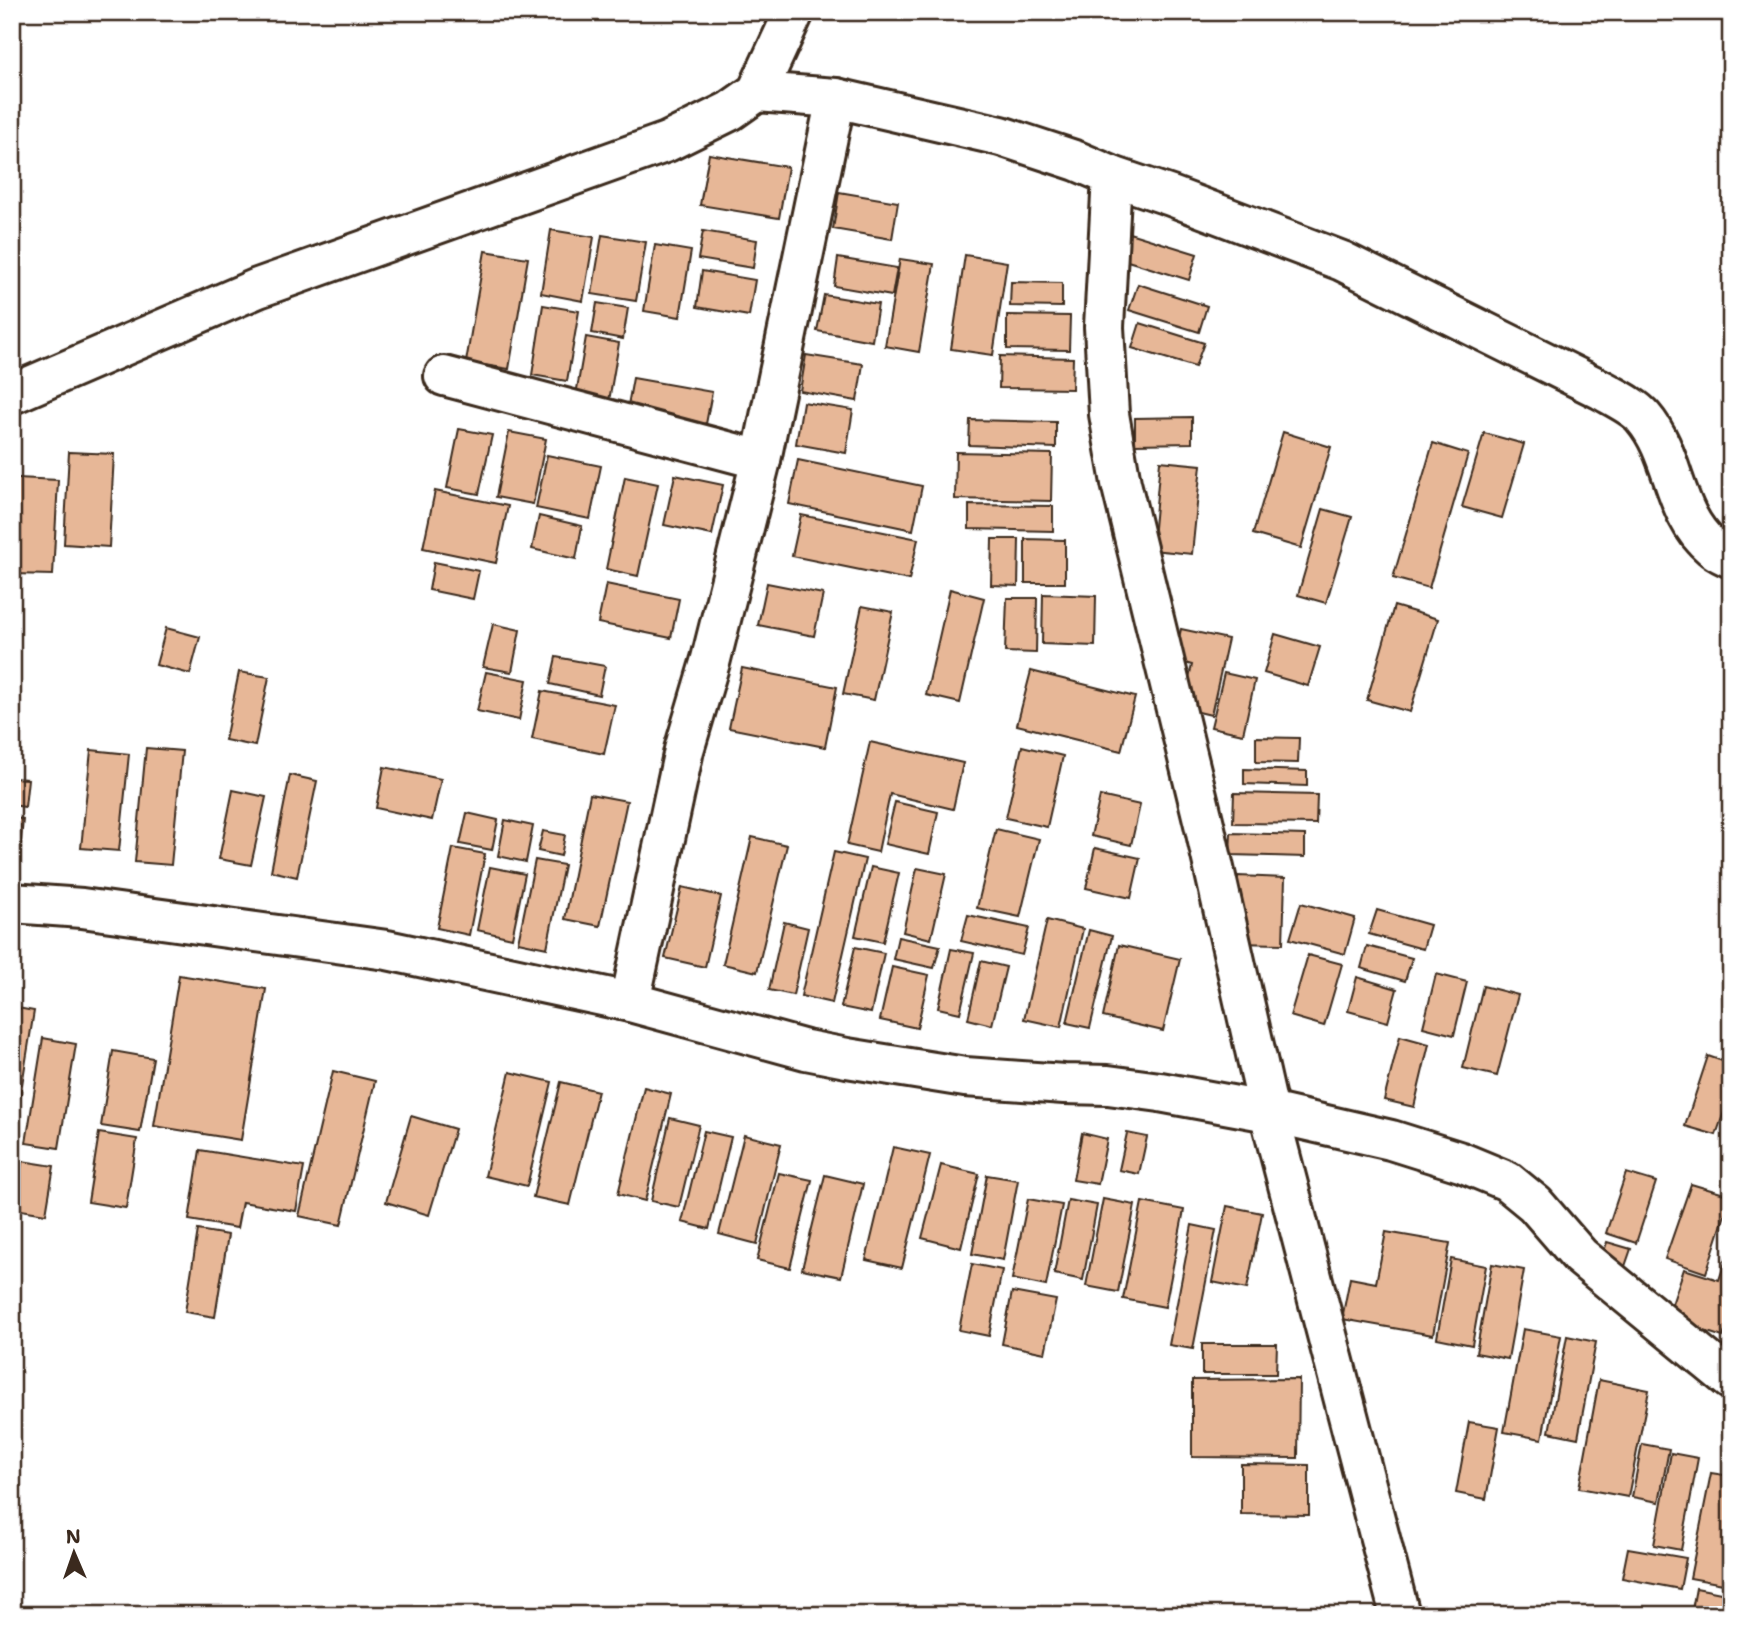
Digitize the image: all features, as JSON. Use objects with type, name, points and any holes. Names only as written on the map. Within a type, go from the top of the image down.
[{"type":"street","points":[[12,394],[258,288],[667,142],[730,111],[757,92],[794,12]]},
{"type":"street","points":[[757,92],[836,98],[1001,136],[1077,161],[1342,261],[1602,390],[1642,415],[1660,442],[1682,505],[1696,530],[1712,548],[1731,558]]},
{"type":"street","points":[[630,1002],[684,750],[711,659],[761,460],[836,98]]},
{"type":"street","points":[[1112,176],[1104,327],[1109,414],[1121,483],[1204,824],[1269,1112],[1400,1615]]},
{"type":"street","points":[[444,376],[761,460]]},
{"type":"street","points":[[12,903],[82,908],[387,950],[630,1002],[806,1050],[858,1060],[965,1077],[1064,1084],[1108,1084],[1269,1112],[1391,1140],[1461,1162],[1507,1181],[1535,1204],[1580,1256],[1731,1380]]},
{"type":"building","points":[[709,154],[788,167],[779,218],[700,205]]},
{"type":"building","points":[[839,192],[898,202],[892,239],[833,229]]},
{"type":"building","points":[[551,230],[594,237],[583,301],[541,293]]},
{"type":"building","points":[[703,231],[757,240],[753,268],[698,259]]},
{"type":"building","points":[[1126,232],[1197,254],[1189,280],[1118,258]]},
{"type":"building","points":[[602,235],[646,242],[636,301],[592,294]]},
{"type":"building","points":[[655,245],[691,251],[680,317],[644,311]]},
{"type":"building","points":[[485,251],[528,258],[509,369],[466,362]]},
{"type":"building","points":[[965,255],[1007,262],[993,355],[951,349]]},
{"type":"building","points":[[838,258],[897,268],[892,296],[834,286]]},
{"type":"building","points":[[900,259],[934,264],[919,352],[885,346]]},
{"type":"building","points":[[702,271],[755,280],[749,316],[697,307]]},
{"type":"building","points":[[1011,282],[1062,283],[1062,307],[1010,306]]},
{"type":"building","points":[[1138,284],[1207,306],[1199,332],[1129,310]]},
{"type":"building","points":[[824,295],[878,304],[872,341],[817,331]]},
{"type":"building","points":[[597,303],[628,308],[623,339],[592,333]]},
{"type":"building","points":[[543,305],[579,311],[567,381],[532,375]]},
{"type":"building","points":[[1007,315],[1070,316],[1069,350],[1007,349]]},
{"type":"building","points":[[1140,323],[1204,343],[1195,367],[1132,348]]},
{"type":"building","points":[[586,337],[619,343],[609,401],[576,395]]},
{"type":"building","points":[[806,355],[863,364],[857,401],[800,391]]},
{"type":"building","points":[[1000,356],[1073,358],[1072,389],[999,388]]},
{"type":"building","points":[[633,378],[712,392],[706,424],[627,411]]},
{"type":"building","points":[[803,402],[853,410],[846,453],[796,444]]},
{"type":"building","points":[[1192,417],[1192,443],[1135,444],[1135,418]]},
{"type":"building","points":[[970,420],[1056,422],[1056,448],[969,445]]},
{"type":"building","points":[[459,429],[492,435],[479,494],[447,488]]},
{"type":"building","points":[[509,432],[546,439],[533,504],[496,497]]},
{"type":"building","points":[[1283,432],[1331,447],[1301,548],[1253,534]]},
{"type":"building","points":[[1484,433],[1524,444],[1502,518],[1462,507]]},
{"type":"building","points":[[1433,443],[1468,454],[1429,588],[1393,578]]},
{"type":"building","points":[[69,452],[114,454],[109,547],[64,544]]},
{"type":"building","points":[[956,452],[1052,454],[1051,501],[955,499]]},
{"type":"building","points":[[547,455],[601,466],[590,519],[536,508]]},
{"type":"building","points":[[798,460],[922,486],[913,530],[789,504]]},
{"type":"building","points":[[1160,461],[1201,465],[1192,554],[1152,550]]},
{"type":"building","points":[[675,475],[723,485],[712,535],[664,525]]},
{"type":"building","points":[[625,477],[658,484],[638,576],[606,569]]},
{"type":"building","points":[[17,478],[58,480],[53,575],[12,574]]},
{"type":"building","points":[[435,491],[508,506],[496,563],[423,548]]},
{"type":"building","points":[[969,505],[1053,506],[1053,531],[969,529]]},
{"type":"building","points":[[1323,509],[1352,517],[1326,603],[1298,595]]},
{"type":"building","points":[[801,515],[918,539],[909,580],[792,556]]},
{"type":"building","points":[[539,516],[582,526],[576,559],[532,549]]},
{"type":"building","points":[[992,539],[1019,539],[1018,586],[991,585]]},
{"type":"building","points":[[1025,539],[1065,540],[1065,583],[1025,583]]},
{"type":"building","points":[[434,562],[479,571],[473,599],[429,590]]},
{"type":"building","points":[[767,583],[823,594],[814,636],[758,625]]},
{"type":"building","points":[[606,584],[679,599],[671,638],[598,623]]},
{"type":"building","points":[[950,589],[984,598],[960,703],[926,695]]},
{"type":"building","points":[[1043,594],[1096,596],[1095,646],[1042,644]]},
{"type":"building","points":[[1007,598],[1037,598],[1036,653],[1005,652]]},
{"type":"building","points":[[862,606],[893,612],[874,700],[843,694]]},
{"type":"building","points":[[1394,606],[1438,619],[1410,712],[1367,700]]},
{"type":"building","points":[[493,624],[520,630],[512,672],[483,667]]},
{"type":"building","points":[[166,628],[200,637],[190,674],[156,665]]},
{"type":"building","points":[[1181,629],[1228,639],[1211,715],[1182,708],[1192,665],[1174,660]]},
{"type":"building","points":[[1275,634],[1320,647],[1308,686],[1264,673]]},
{"type":"building","points":[[556,657],[605,666],[599,695],[550,684]]},
{"type":"building","points":[[742,668],[837,687],[825,747],[729,728]]},
{"type":"building","points":[[1031,671],[1135,697],[1121,751],[1017,725]]},
{"type":"building","points":[[239,672],[269,677],[255,746],[225,740]]},
{"type":"building","points":[[486,672],[527,680],[519,720],[477,711]]},
{"type":"building","points":[[1224,673],[1255,680],[1243,734],[1211,727]]},
{"type":"building","points":[[542,691],[615,705],[604,754],[532,739]]},
{"type":"building","points":[[1256,737],[1299,738],[1298,763],[1256,762]]},
{"type":"building","points":[[870,742],[963,763],[953,809],[890,794],[878,852],[847,845]]},
{"type":"building","points":[[1022,746],[1063,756],[1047,827],[1006,818]]},
{"type":"building","points":[[146,748],[182,751],[171,865],[135,862]]},
{"type":"building","points":[[91,750],[129,754],[119,851],[81,848]]},
{"type":"building","points":[[384,767],[441,779],[432,820],[376,808]]},
{"type":"building","points":[[1244,769],[1307,771],[1307,786],[1244,784]]},
{"type":"building","points":[[290,775],[317,781],[297,877],[271,871]]},
{"type":"building","points":[[12,778],[28,779],[25,807],[12,805]]},
{"type":"building","points":[[233,790],[266,797],[251,865],[219,859]]},
{"type":"building","points":[[1234,793],[1317,795],[1316,824],[1233,823]]},
{"type":"building","points":[[590,794],[627,801],[600,926],[565,919]]},
{"type":"building","points":[[1100,796],[1140,805],[1131,845],[1091,836]]},
{"type":"building","points":[[895,802],[938,812],[929,854],[885,844]]},
{"type":"building","points":[[467,813],[498,820],[492,850],[460,844]]},
{"type":"building","points":[[12,818],[23,819],[18,873],[12,872]]},
{"type":"building","points":[[505,820],[533,826],[526,862],[498,856]]},
{"type":"building","points":[[996,829],[1039,839],[1020,917],[977,908]]},
{"type":"building","points":[[543,831],[565,835],[561,856],[538,851]]},
{"type":"building","points":[[1231,833],[1305,835],[1305,857],[1230,855]]},
{"type":"building","points":[[752,837],[787,845],[757,972],[723,964]]},
{"type":"building","points":[[453,848],[485,854],[469,935],[437,928]]},
{"type":"building","points":[[1095,848],[1140,858],[1131,898],[1086,888]]},
{"type":"building","points":[[834,852],[865,859],[832,1003],[801,996]]},
{"type":"building","points":[[535,860],[564,865],[547,948],[518,942]]},
{"type":"building","points":[[490,867],[525,874],[512,938],[477,930]]},
{"type":"building","points":[[871,867],[899,873],[883,942],[855,936]]},
{"type":"building","points":[[917,868],[946,874],[931,939],[903,932]]},
{"type":"building","points":[[1238,876],[1285,878],[1283,944],[1237,943]]},
{"type":"building","points":[[682,887],[721,896],[705,967],[665,958]]},
{"type":"building","points":[[1301,903],[1355,918],[1345,954],[1290,939]]},
{"type":"building","points":[[1377,910],[1430,925],[1423,949],[1369,934]]},
{"type":"building","points":[[968,915],[1029,928],[1022,955],[961,941]]},
{"type":"building","points":[[1047,920],[1083,929],[1061,1027],[1024,1019]]},
{"type":"building","points":[[784,922],[808,928],[793,995],[769,990]]},
{"type":"building","points":[[1089,930],[1112,936],[1090,1028],[1067,1023]]},
{"type":"building","points":[[898,937],[940,946],[934,968],[893,959]]},
{"type":"building","points":[[1119,945],[1180,959],[1163,1031],[1103,1017]]},
{"type":"building","points":[[1367,946],[1412,958],[1405,981],[1361,968]]},
{"type":"building","points":[[855,947],[884,953],[871,1013],[841,1007]]},
{"type":"building","points":[[951,949],[974,953],[960,1013],[938,1008]]},
{"type":"building","points":[[1308,955],[1342,964],[1324,1026],[1290,1016]]},
{"type":"building","points":[[981,961],[1006,967],[992,1025],[968,1019]]},
{"type":"building","points":[[892,967],[929,975],[917,1028],[880,1020]]},
{"type":"building","points":[[1436,974],[1467,982],[1454,1035],[1423,1027]]},
{"type":"building","points":[[179,975],[266,989],[241,1140],[154,1126]]},
{"type":"building","points":[[1357,977],[1397,989],[1388,1022],[1348,1011]]},
{"type":"building","points":[[1483,986],[1518,995],[1497,1076],[1463,1068]]},
{"type":"building","points":[[12,1007],[34,1011],[15,1128],[12,1128]]},
{"type":"building","points":[[1400,1036],[1429,1044],[1414,1107],[1384,1100]]},
{"type":"building","points":[[43,1038],[76,1044],[59,1148],[26,1143]]},
{"type":"building","points":[[113,1051],[153,1058],[140,1132],[101,1126]]},
{"type":"building","points":[[1708,1056],[1731,1064],[1731,1092],[1716,1135],[1685,1126]]},
{"type":"building","points":[[333,1071],[375,1081],[341,1225],[299,1216]]},
{"type":"building","points":[[510,1072],[552,1082],[527,1186],[485,1176]]},
{"type":"building","points":[[561,1082],[598,1091],[570,1205],[533,1197]]},
{"type":"building","points":[[644,1087],[671,1094],[645,1201],[618,1194]]},
{"type":"building","points":[[411,1116],[455,1129],[429,1215],[386,1202]]},
{"type":"building","points":[[670,1118],[699,1125],[679,1207],[651,1201]]},
{"type":"building","points":[[704,1131],[731,1137],[709,1229],[682,1222]]},
{"type":"building","points":[[99,1133],[137,1139],[126,1208],[88,1202]]},
{"type":"building","points":[[1082,1133],[1107,1139],[1098,1184],[1073,1180]]},
{"type":"building","points":[[1127,1133],[1147,1137],[1139,1174],[1119,1170]]},
{"type":"building","points":[[744,1135],[781,1144],[757,1244],[719,1234]]},
{"type":"building","points":[[893,1147],[930,1155],[902,1268],[866,1260]]},
{"type":"building","points":[[200,1150],[304,1167],[296,1211],[242,1202],[237,1228],[189,1220]]},
{"type":"building","points":[[22,1161],[54,1166],[46,1214],[15,1209]]},
{"type":"building","points":[[941,1165],[979,1174],[961,1248],[922,1238]]},
{"type":"building","points":[[779,1173],[812,1180],[790,1268],[757,1260]]},
{"type":"building","points":[[1626,1173],[1656,1182],[1636,1243],[1606,1233]]},
{"type":"building","points":[[825,1175],[863,1184],[841,1277],[802,1269]]},
{"type":"building","points":[[987,1175],[1018,1180],[1003,1260],[972,1254]]},
{"type":"building","points":[[1691,1184],[1731,1196],[1706,1273],[1665,1259]]},
{"type":"building","points":[[1028,1199],[1062,1205],[1046,1286],[1012,1279]]},
{"type":"building","points":[[1103,1199],[1135,1205],[1118,1292],[1086,1286]]},
{"type":"building","points":[[1068,1200],[1097,1205],[1083,1280],[1054,1274]]},
{"type":"building","points":[[1142,1202],[1184,1210],[1165,1307],[1123,1299]]},
{"type":"building","points":[[1227,1206],[1262,1213],[1247,1289],[1212,1282]]},
{"type":"building","points":[[1192,1225],[1216,1230],[1193,1349],[1169,1345]]},
{"type":"building","points":[[198,1230],[228,1235],[215,1317],[185,1312]]},
{"type":"building","points":[[1386,1232],[1450,1243],[1433,1335],[1342,1319],[1350,1278],[1376,1283]]},
{"type":"building","points":[[1607,1242],[1631,1249],[1623,1272],[1600,1265]]},
{"type":"building","points":[[1731,1244],[1731,1314],[1723,1337],[1667,1319],[1684,1269],[1719,1280]]},
{"type":"building","points":[[1451,1259],[1486,1266],[1472,1345],[1437,1338]]},
{"type":"building","points":[[972,1264],[1002,1270],[989,1336],[959,1330]]},
{"type":"building","points":[[1492,1264],[1524,1270],[1508,1359],[1476,1353]]},
{"type":"building","points":[[1012,1292],[1056,1300],[1045,1353],[1002,1344]]},
{"type":"building","points":[[1523,1329],[1561,1336],[1542,1439],[1504,1432]]},
{"type":"building","points":[[1567,1336],[1596,1342],[1578,1438],[1549,1432]]},
{"type":"building","points":[[1202,1344],[1277,1344],[1276,1374],[1202,1374]]},
{"type":"building","points":[[1299,1379],[1298,1458],[1192,1457],[1192,1380]]},
{"type":"building","points":[[1599,1380],[1649,1390],[1628,1497],[1579,1488]]},
{"type":"building","points":[[1469,1422],[1499,1427],[1486,1499],[1456,1493]]},
{"type":"building","points":[[1642,1444],[1669,1449],[1659,1502],[1632,1497]]},
{"type":"building","points":[[1671,1453],[1698,1458],[1681,1550],[1654,1545]]},
{"type":"building","points":[[1241,1464],[1309,1465],[1309,1515],[1241,1514]]},
{"type":"building","points":[[1711,1473],[1731,1476],[1729,1585],[1690,1578]]},
{"type":"building","points":[[1628,1548],[1686,1558],[1680,1589],[1622,1578]]},
{"type":"building","points":[[1696,1588],[1731,1595],[1727,1615],[1691,1615]]}]
